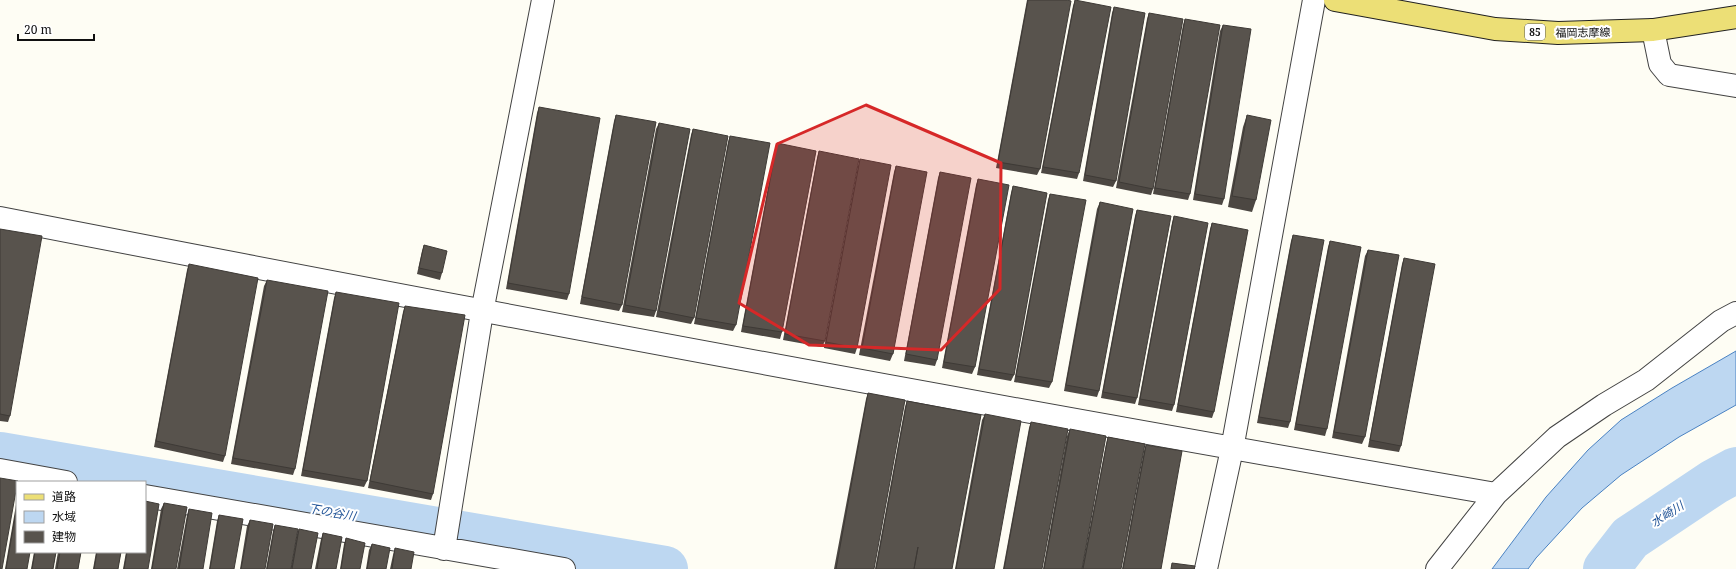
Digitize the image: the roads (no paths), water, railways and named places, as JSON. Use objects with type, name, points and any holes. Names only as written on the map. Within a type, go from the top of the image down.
[{"type":"main road","name":"福岡志摩線","points":[[1335,0],[1495,29],[1558,33],[1653,30],[1736,17]]},
{"type":"street","points":[[444,549],[482,312],[543,0]]},
{"type":"street","points":[[1206,569],[1232,449],[1314,0]]},
{"type":"street","points":[[1653,30],[1660,64],[1669,75],[1736,86]]},
{"type":"street","points":[[0,218],[482,312],[1232,449],[1496,494]]},
{"type":"street","points":[[1437,569],[1496,494],[1556,437],[1604,405],[1646,380],[1721,321],[1736,313]]},
{"type":"street","points":[[0,470],[60,481]]},
{"type":"street","points":[[146,496],[564,569]]},
{"type":"water","points":[[1736,351],[1736,405],[1679,437],[1621,475],[1582,508],[1536,558],[1528,569],[1492,569],[1546,497],[1588,450],[1621,420],[1672,388]]},
{"type":"waterway","name":"下の谷川","points":[[0,455],[665,569]]},
{"type":"waterway","name":"水崎川","points":[[1606,569],[1630,538],[1714,482],[1736,470]]}]
